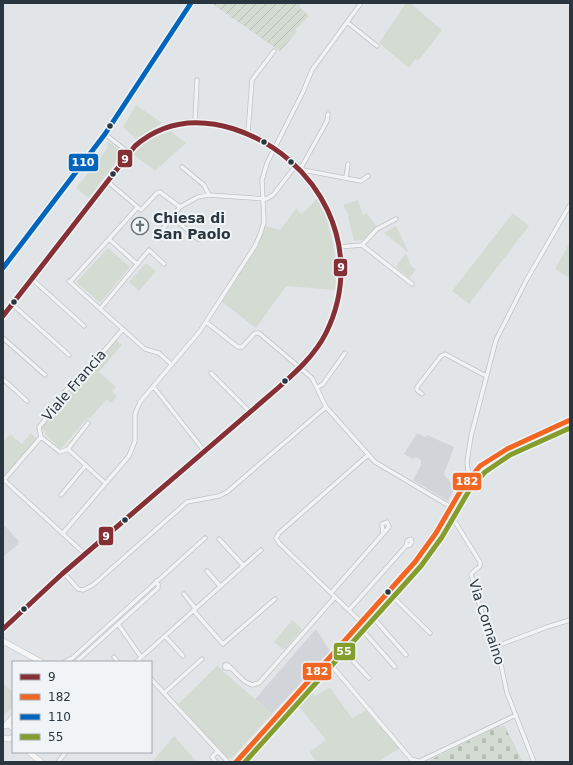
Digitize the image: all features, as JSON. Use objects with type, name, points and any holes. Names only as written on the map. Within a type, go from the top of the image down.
[{"type":"main road","points":[[3,268],[105,134],[191,3]]},
{"type":"street","points":[[62,533],[128,456],[136,437],[136,411],[140,402],[206,322],[260,237],[264,218],[263,174],[274,146],[303,92],[312,70],[359,4]]},
{"type":"street","points":[[347,22],[378,46]]},
{"type":"street","points":[[248,132],[252,80],[274,51]]},
{"type":"street","points":[[195,122],[197,80]]},
{"type":"street","points":[[302,169],[327,121],[328,114]]},
{"type":"street","points":[[3,316],[129,153],[140,141],[160,128],[176,123],[195,122],[226,126],[248,132],[274,146],[297,164],[315,187],[327,210],[338,247],[340,275],[335,311],[322,340],[299,367],[205,452],[85,554],[3,629]]},
{"type":"street","points":[[105,134],[129,153]]},
{"type":"street","points":[[162,230],[180,207],[198,197],[209,195],[263,199],[272,197],[297,164]]},
{"type":"street","points":[[346,177],[348,164]]},
{"type":"street","points":[[182,167],[204,185],[209,195]]},
{"type":"street","points":[[302,169],[361,180],[368,176]]},
{"type":"street","points":[[107,181],[137,208],[143,209],[157,193],[160,192],[180,207]]},
{"type":"street","points":[[469,478],[467,462],[471,436],[486,376],[500,330],[570,205]]},
{"type":"street","points":[[137,208],[70,281],[145,350],[159,353],[172,365]]},
{"type":"street","points":[[172,217],[198,239]]},
{"type":"street","points":[[338,247],[362,245],[377,229],[396,219]]},
{"type":"street","points":[[109,239],[137,264]]},
{"type":"street","points":[[362,245],[412,284]]},
{"type":"street","points":[[100,309],[149,250],[164,264]]},
{"type":"street","points":[[32,279],[84,326]]},
{"type":"street","points":[[12,304],[69,355]]},
{"type":"street","points":[[206,322],[238,347],[242,347],[255,333],[259,333],[312,378],[318,387],[326,407],[368,455],[383,467],[451,507]]},
{"type":"street","name":"Viale Francia","points":[[3,480],[41,437],[39,427],[45,420],[46,414],[123,329]]},
{"type":"street","points":[[3,338],[45,375]]},
{"type":"street","points":[[318,387],[322,384],[345,353]]},
{"type":"street","points":[[422,394],[417,390],[417,387],[441,356],[445,354],[486,376]]},
{"type":"street","points":[[211,373],[250,412]]},
{"type":"street","points":[[3,379],[27,401]]},
{"type":"street","points":[[153,386],[205,452]]},
{"type":"street","points":[[64,573],[78,589],[83,590],[93,585],[187,502],[214,497],[227,492],[326,407]]},
{"type":"street","points":[[236,762],[426,548],[469,478],[480,466],[497,454],[550,432],[570,420]]},
{"type":"street","points":[[41,437],[60,452],[68,449],[88,423]]},
{"type":"street","points":[[68,449],[105,483]]},
{"type":"street","points":[[368,455],[279,533],[276,538],[279,543],[349,610],[395,667]]},
{"type":"street","points":[[60,495],[86,465]]},
{"type":"street","points":[[3,480],[85,554]]},
{"type":"street","name":"Via Cornaino","points":[[447,515],[454,520],[480,562],[480,566],[471,574],[484,621],[497,646],[507,693],[534,762]]},
{"type":"street","points":[[331,593],[383,534]]},
{"type":"street","points":[[69,661],[205,538]]},
{"type":"street","points":[[219,539],[243,566]]},
{"type":"street","points":[[349,610],[406,546]]},
{"type":"street","points":[[137,661],[261,550]]},
{"type":"street","points":[[207,570],[220,586]]},
{"type":"street","points":[[77,661],[158,588],[156,581]]},
{"type":"street","points":[[388,592],[430,633]]},
{"type":"street","points":[[184,594],[194,609],[223,644],[275,599]]},
{"type":"street","points":[[231,668],[252,686],[259,684],[335,597]]},
{"type":"street","points":[[369,613],[406,655]]},
{"type":"street","points":[[497,646],[570,620]]},
{"type":"street","points":[[118,624],[141,656]]},
{"type":"street","points":[[164,636],[183,656]]},
{"type":"street","points":[[3,641],[37,661]]},
{"type":"street","points":[[339,646],[369,678]]},
{"type":"street","points":[[66,661],[73,657]]},
{"type":"street","points":[[114,657],[117,661]]},
{"type":"street","points":[[164,693],[202,659]]},
{"type":"street","points":[[327,660],[411,759],[418,762],[516,715]]},
{"type":"street","points":[[152,680],[228,762]]},
{"type":"street","points":[[4,725],[12,718]]},
{"type":"street","points":[[3,738],[12,739]]},
{"type":"street","points":[[216,762],[212,758],[218,751]]},
{"type":"street","points":[[30,753],[41,762]]},
{"type":"street","points":[[58,762],[65,753]]},
{"type":"shaded area","points":[[417,433],[425,437],[427,435],[454,447],[444,474],[455,488],[448,501],[413,480],[421,465],[421,460],[415,457],[413,459],[404,454]]},
{"type":"shaded area","points":[[3,524],[19,541],[18,544],[3,557]]},
{"type":"shaded area","points":[[316,629],[330,651],[272,714],[255,699]]},
{"type":"green space","points":[[211,3],[300,3],[300,8],[309,16],[295,30],[297,32],[280,51]]},
{"type":"green space","points":[[406,3],[410,3],[442,30],[418,61],[415,59],[409,68],[379,43]]},
{"type":"green space","points":[[136,105],[162,123],[136,139],[123,127]]},
{"type":"green space","points":[[168,129],[186,143],[155,171],[133,154],[151,137]]},
{"type":"green space","points":[[108,141],[123,153],[89,198],[76,188],[107,149]]},
{"type":"green space","points":[[318,198],[327,220],[333,243],[336,266],[335,290],[286,286],[256,328],[222,302],[256,249],[266,226],[280,230],[296,209],[302,214]]},
{"type":"green space","points":[[358,200],[363,215],[367,213],[376,226],[363,240],[354,241],[349,216],[343,205]]},
{"type":"green space","points":[[513,213],[529,226],[469,304],[452,291]]},
{"type":"green space","points":[[396,226],[409,253],[384,233]]},
{"type":"green space","points":[[570,242],[570,278],[555,269]]},
{"type":"green space","points":[[108,248],[130,267],[100,303],[76,282]]},
{"type":"green space","points":[[406,253],[411,266],[416,270],[409,278],[396,267]]},
{"type":"green space","points":[[146,263],[156,271],[139,291],[129,282]]},
{"type":"green space","points":[[115,339],[122,345],[99,372],[116,387],[112,392],[117,396],[111,403],[107,399],[90,418],[88,417],[61,449],[45,434],[46,432],[40,427],[49,417],[46,414],[66,392],[69,394]]},
{"type":"green space","points":[[31,433],[37,439],[4,477],[3,442],[10,434],[22,444]]},
{"type":"green space","points":[[292,620],[302,629],[284,650],[274,642]]},
{"type":"green space","points":[[217,666],[272,714],[232,758],[227,758],[178,704]]},
{"type":"green space","points":[[3,683],[12,691],[12,708],[3,715]]},
{"type":"green space","points":[[308,686],[315,696],[330,688],[352,718],[366,710],[381,728],[385,725],[403,746],[378,762],[316,762],[310,752],[326,740],[294,701]]},
{"type":"green space","points":[[504,725],[523,762],[426,762],[499,726],[500,728]]},
{"type":"green space","points":[[174,736],[196,761],[152,762]]},
{"type":"transit line","name":"110","points":[[3,268],[105,134],[191,3]]},
{"type":"transit line","name":"9","points":[[3,316],[135,146],[158,131],[182,124],[208,124],[234,129],[264,142],[290,161],[312,184],[328,210],[338,239],[341,270],[337,302],[326,333],[311,356],[278,388],[62,574],[3,629]]},
{"type":"transit line","name":"182","points":[[236,762],[415,562],[436,533],[464,485],[480,466],[507,449],[570,420]]},
{"type":"transit line","name":"55","points":[[245,762],[421,566],[442,537],[470,489],[485,472],[510,455],[570,428]]},
{"type":"place","name":"Chiesa di San Paolo","points":[[140,226]]}]
